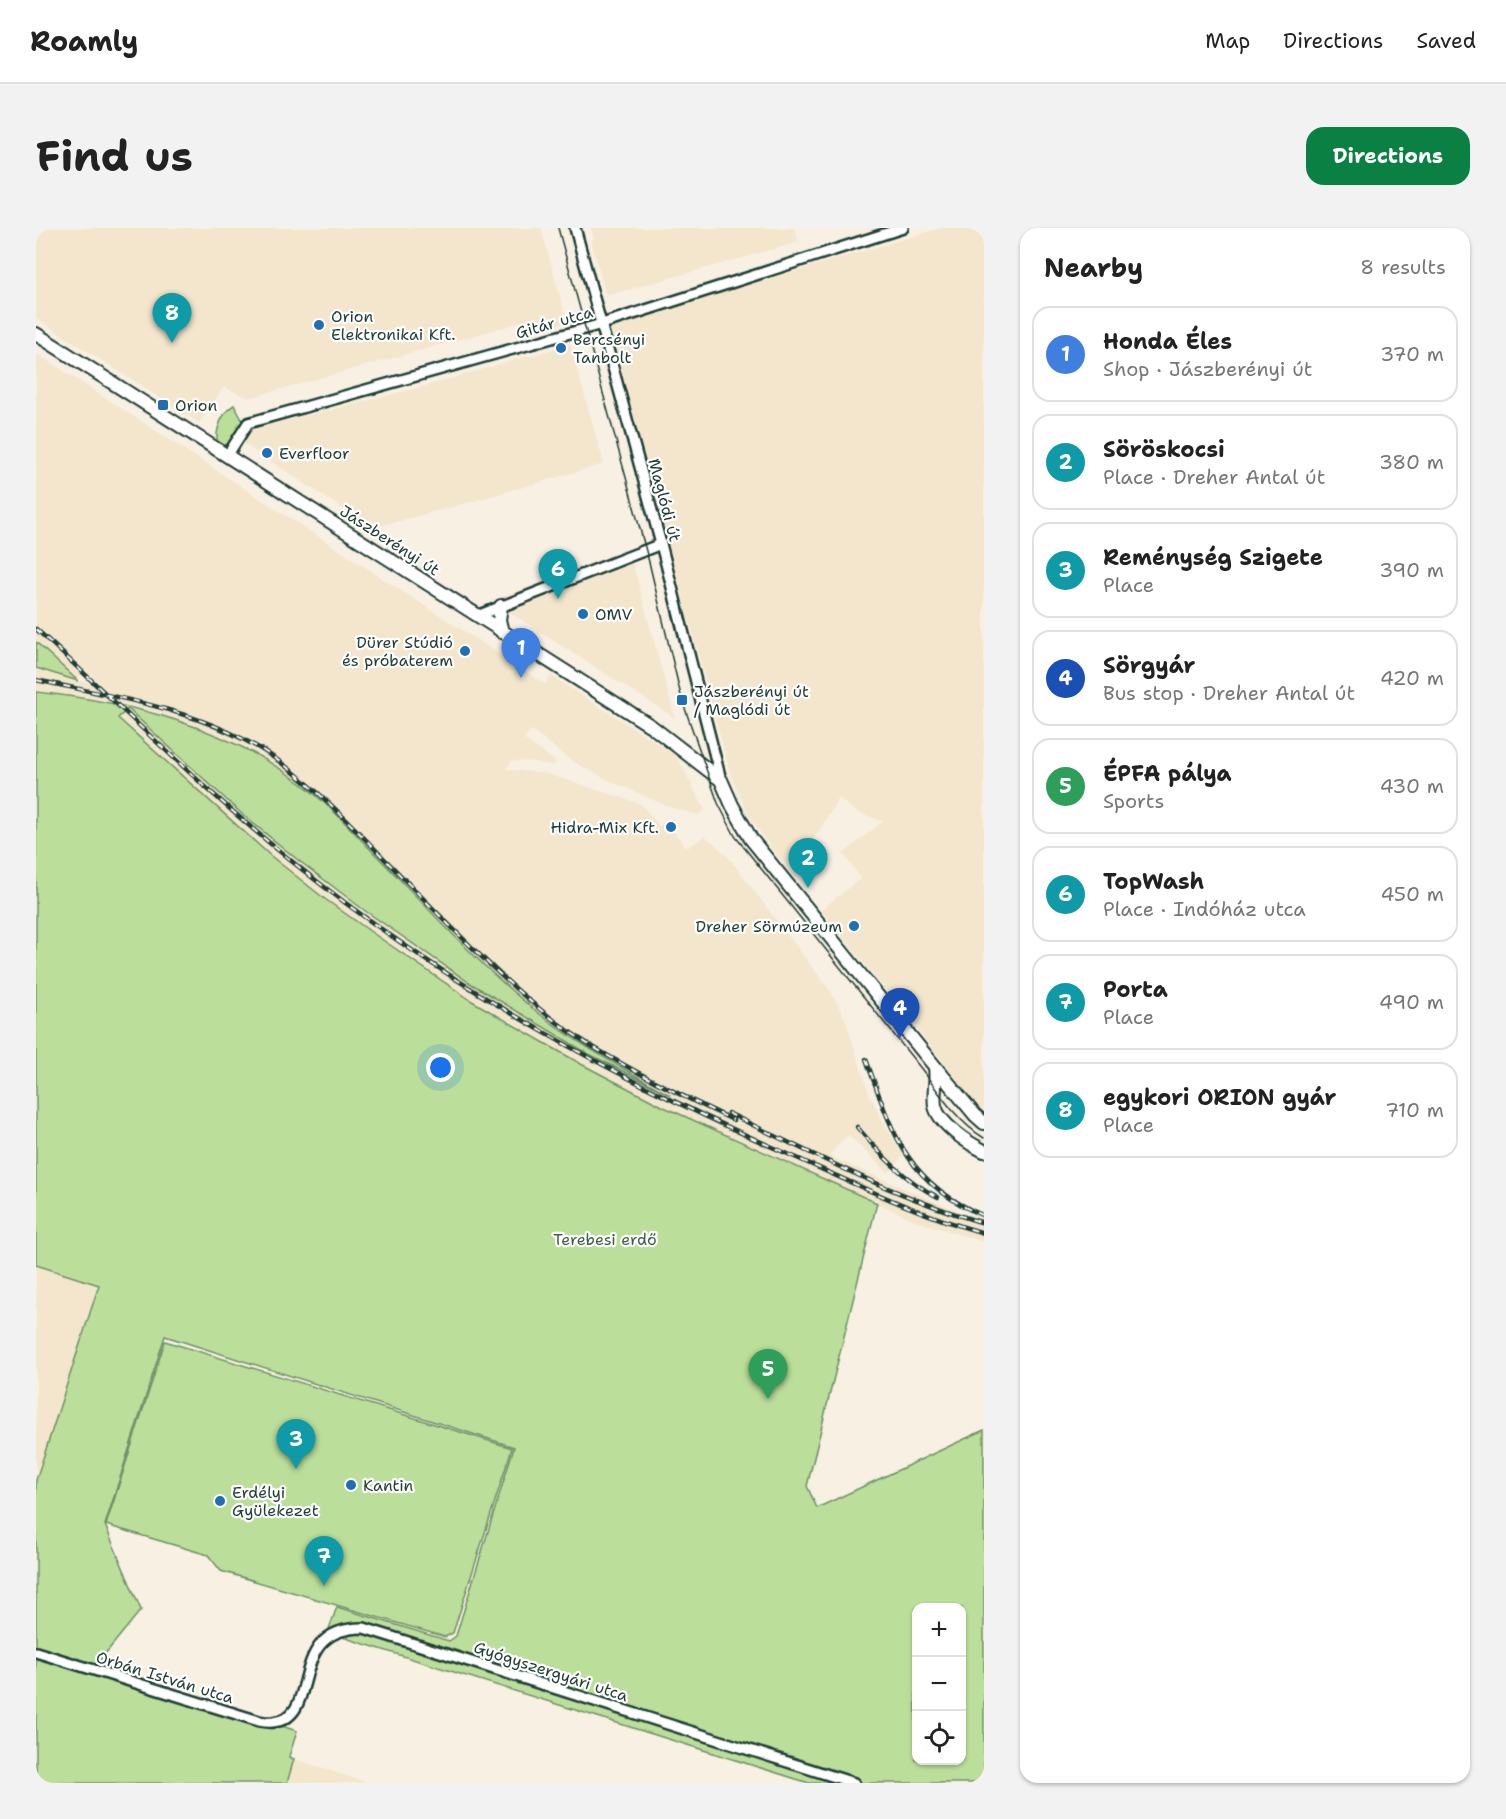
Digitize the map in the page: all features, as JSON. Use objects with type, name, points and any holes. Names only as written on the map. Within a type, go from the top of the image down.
[{"type":"main road","name":"Jászberényi út","points":[[36,334],[651,726],[721,780]]},
{"type":"main road","points":[[501,606],[499,620],[502,632]]},
{"type":"main road","points":[[721,780],[751,839],[934,1066],[984,1123]]},
{"type":"main road","points":[[934,1066],[936,1109],[945,1122],[984,1151]]},
{"type":"main road","points":[[935,1102],[942,1095],[948,1094],[963,1101]]},
{"type":"street","name":"Maglódi út","points":[[575,228],[661,544],[721,780]]},
{"type":"street","name":"Gitár utca","points":[[227,456],[248,423],[602,324],[903,228]]},
{"type":"street","points":[[477,616],[661,544]]},
{"type":"street","name":"Gyógyszergyári utca","points":[[286,1718],[294,1711],[299,1701],[312,1660],[323,1640],[334,1632],[348,1628],[364,1628],[854,1783]]},
{"type":"street","name":"Orbán István utca","points":[[36,1652],[259,1721],[274,1722],[286,1718]]},
{"type":"shaded area","points":[[46,228],[541,228],[567,322],[523,335],[519,323],[249,398],[224,387],[199,423],[36,318],[36,231]]},
{"type":"shaded area","points":[[591,228],[794,228],[799,242],[606,296],[591,241],[594,239]]},
{"type":"shaded area","points":[[941,228],[984,228],[984,1110],[821,910],[861,878],[843,854],[883,821],[856,812],[839,798],[802,858],[787,868],[748,814],[731,776],[610,326]]},
{"type":"shaded area","points":[[570,344],[604,464],[372,528],[243,443],[253,429],[425,386]]},
{"type":"shaded area","points":[[36,353],[545,684],[551,676],[676,755],[705,810],[698,815],[672,808],[606,779],[572,761],[531,730],[524,739],[556,762],[554,766],[512,761],[506,769],[548,774],[641,804],[659,826],[666,822],[687,848],[704,836],[713,842],[730,859],[831,992],[845,1019],[870,1096],[904,1155],[888,1173],[848,1135],[829,1156],[953,1209],[984,1219],[984,1242],[919,1222],[664,1107],[581,1064],[472,1001],[325,899],[272,857],[117,719],[127,709],[243,815],[298,860],[364,910],[470,983],[587,1053],[653,1086],[589,1049],[536,1011],[485,966],[303,785],[262,758],[224,738],[160,714],[77,696],[36,692],[36,668],[78,681],[99,683],[85,670],[76,680],[36,642]]},
{"type":"shaded area","points":[[629,550],[675,718],[491,601]]},
{"type":"shaded area","points":[[36,1265],[99,1285],[36,1480]]},
{"type":"shaded area","points":[[294,1759],[368,1783],[287,1783]]},
{"type":"green space","points":[[234,405],[245,425],[231,443],[218,444],[217,434],[220,423],[226,412]]},
{"type":"green space","points":[[36,642],[78,681],[36,668]]},
{"type":"green space","name":"Terebesi erdő","points":[[36,692],[107,702],[175,720],[209,732],[272,764],[302,784],[329,807],[514,993],[584,1045],[670,1095],[587,1053],[470,983],[364,910],[298,860],[243,815],[128,709],[118,718],[272,857],[325,899],[472,1001],[581,1064],[664,1107],[877,1203],[807,1486],[817,1508],[984,1430],[984,1783],[809,1783],[339,1636],[322,1648],[337,1607],[449,1641],[456,1636],[514,1447],[165,1336],[105,1525],[141,1610],[96,1665],[297,1731],[289,1757],[294,1759],[287,1783],[36,1783],[36,1480],[99,1285],[36,1265]]},
{"type":"green space","points":[[165,1341],[512,1448],[453,1633],[445,1637],[221,1571],[208,1555],[106,1525]]},
{"type":"tram line","points":[[558,228],[649,562],[682,700],[718,803],[735,836],[943,1099],[966,1124],[984,1138]]},
{"type":"railway","points":[[36,629],[260,835],[351,907],[470,988],[594,1060],[722,1124],[885,1197],[934,1217],[984,1233]]},
{"type":"railway","points":[[36,680],[182,714],[238,736],[264,751],[292,771],[345,818],[472,948],[551,1018],[627,1067],[733,1120]]},
{"type":"railway","points":[[866,1059],[894,1132],[919,1171],[936,1188],[958,1203],[984,1216]]},
{"type":"railway","points":[[728,1113],[886,1187],[984,1223]]},
{"type":"railway","points":[[857,1127],[904,1175],[938,1197]]},
{"type":"place","name":"Orion Elektronikai Kft.","points":[[319,325]]},
{"type":"place","name":"egykori ORION gyár","points":[[172,343]]},
{"type":"place","name":"Bercsényi Tanbolt","points":[[561,348]]},
{"type":"place","name":"Orion","points":[[163,405]]},
{"type":"place","name":"Everfloor","points":[[267,453]]},
{"type":"place","name":"TopWash","points":[[558,599]]},
{"type":"place","name":"OMV","points":[[583,614]]},
{"type":"place","name":"Dürer Stúdió és próbaterem","points":[[465,651]]},
{"type":"place","name":"Honda Éles","points":[[521,678]]},
{"type":"place","name":"Jászberényi út / Maglódi út","points":[[682,700]]},
{"type":"place","name":"Hidra-Mix Kft.","points":[[671,827]]},
{"type":"place","name":"Söröskocsi","points":[[808,888]]},
{"type":"place","name":"Dreher Sörmúzeum","points":[[854,926]]},
{"type":"place","name":"Sörgyár","points":[[900,1038]]},
{"type":"place","name":"ÉPFA pálya","points":[[768,1399]]},
{"type":"place","name":"Reménység Szigete","points":[[296,1469]]},
{"type":"place","name":"Kantin","points":[[351,1485]]},
{"type":"place","name":"Erdélyi Gyülekezet","points":[[220,1501]]},
{"type":"place","name":"Porta","points":[[324,1586]]}]
